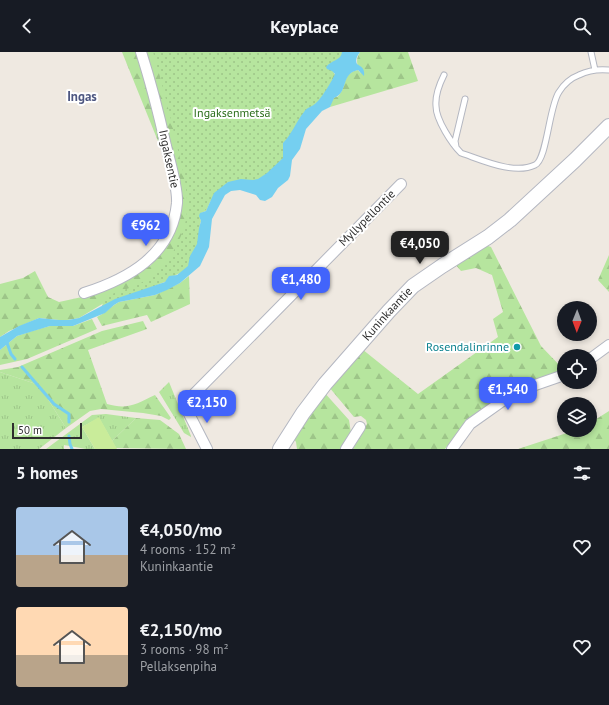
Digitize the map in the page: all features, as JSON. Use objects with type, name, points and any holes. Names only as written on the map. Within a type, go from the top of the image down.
[{"type":"main road","name":"Kuninkaantie","points":[[280,449],[303,413],[325,384],[413,286],[488,237],[510,220],[576,160],[609,126]]},
{"type":"street","name":"Ingaksentie","points":[[84,294],[110,285],[136,271],[151,258],[162,244],[173,222],[177,203],[176,191],[160,119],[141,52]]},
{"type":"street","name":"Myllypellontie","points":[[207,449],[186,408],[189,399],[401,184]]},
{"type":"street","points":[[597,354],[609,345]]},
{"type":"street","points":[[452,449],[470,424],[515,392],[557,377]]},
{"type":"street","points":[[346,449],[360,427]]},
{"type":"lane","points":[[591,52],[595,70]]},
{"type":"lane","points":[[444,75],[437,91],[435,108],[444,130],[456,148],[461,153],[507,167],[521,169],[536,165],[542,157],[552,106],[559,92],[571,78],[586,71],[609,70]]},
{"type":"lane","points":[[456,148],[455,141],[465,99]]},
{"type":"green space","name":"Ingaksenmetsä","points":[[122,52],[342,52],[342,55],[333,72],[335,75],[332,82],[317,103],[308,107],[253,180],[210,201],[206,211],[200,213],[199,218],[201,221],[191,260],[186,269],[104,303],[79,318],[59,320],[39,318],[9,331],[0,337],[0,284],[23,278],[35,271],[48,297],[59,302],[82,297],[121,282],[150,266],[160,253],[179,214],[168,166]]},
{"type":"green space","name":"Ingaksenmetsä","points":[[153,52],[343,52],[334,71],[329,90],[303,117],[286,156],[263,180],[214,193],[207,209],[201,213],[198,245],[193,256],[183,270],[167,281],[102,307],[104,297],[144,281],[156,273],[176,248],[184,228],[186,218],[187,193],[184,177],[169,110]]},
{"type":"green space","points":[[360,52],[408,52],[418,81],[330,107],[332,100],[335,97],[338,97],[349,74],[358,70],[361,74],[357,63],[357,58]]},
{"type":"green space","points":[[485,245],[491,247],[541,346],[557,363],[557,372],[515,386],[466,421],[445,449],[350,449],[367,424],[366,420],[361,416],[354,417],[329,387],[362,349],[418,394],[498,337],[493,319],[503,312],[492,275],[476,268],[461,271],[455,264]]},
{"type":"green space","points":[[609,255],[609,292],[598,280]]},
{"type":"green space","points":[[189,276],[190,304],[151,322],[147,315],[102,326],[97,317],[119,302],[155,295],[180,283]]},
{"type":"green space","points":[[92,319],[97,329],[27,359],[0,365],[0,350],[17,336],[50,326],[73,326]]},
{"type":"green space","points":[[143,321],[147,329],[88,350],[107,404],[114,406],[132,405],[155,395],[171,418],[169,420],[161,416],[143,413],[101,409],[90,411],[66,428],[39,385],[0,372],[0,370],[18,367],[102,331]]},
{"type":"green space","points":[[0,372],[39,385],[66,428],[39,449],[0,449]]},
{"type":"green space","points":[[169,382],[191,437],[184,433],[159,392]]},
{"type":"green space","points":[[323,391],[349,420],[351,433],[343,449],[297,449],[296,442],[292,436]]},
{"type":"green space","points":[[609,411],[609,449],[518,449],[557,436],[597,437],[597,419]]},
{"type":"green space","points":[[106,414],[136,418],[112,441],[99,418],[82,427],[95,449],[64,445],[64,449],[46,449],[92,415]]},
{"type":"green space","points":[[99,417],[117,449],[95,449],[82,427]]},
{"type":"green space","points":[[136,418],[160,420],[179,434],[186,449],[116,448],[112,441]]},
{"type":"water","points":[[342,52],[360,52],[356,62],[363,68],[364,76],[358,70],[352,72],[346,79],[342,92],[334,98],[330,107],[322,111],[306,129],[300,149],[292,160],[288,180],[278,188],[272,197],[265,201],[260,200],[256,195],[240,190],[231,191],[225,195],[212,219],[209,247],[200,266],[180,283],[167,290],[155,295],[119,302],[105,313],[73,326],[50,326],[17,336],[0,350],[0,337],[19,326],[39,318],[68,320],[79,318],[115,299],[165,282],[169,276],[177,275],[188,266],[190,256],[197,244],[201,221],[199,216],[200,213],[206,211],[214,193],[228,182],[241,179],[258,179],[283,158],[283,143],[305,110],[321,98],[335,74],[326,67],[338,59]]},
{"type":"waterway","points":[[6,340],[11,354],[15,359]]},
{"type":"waterway","points":[[22,367],[54,404],[69,414],[69,422]]},
{"type":"waterway","points":[[69,436],[72,449]]},
{"type":"place","name":"Rosendalinrinne","points":[[517,347]]},
{"type":"district","name":"Ingas","points":[[82,96]]}]
